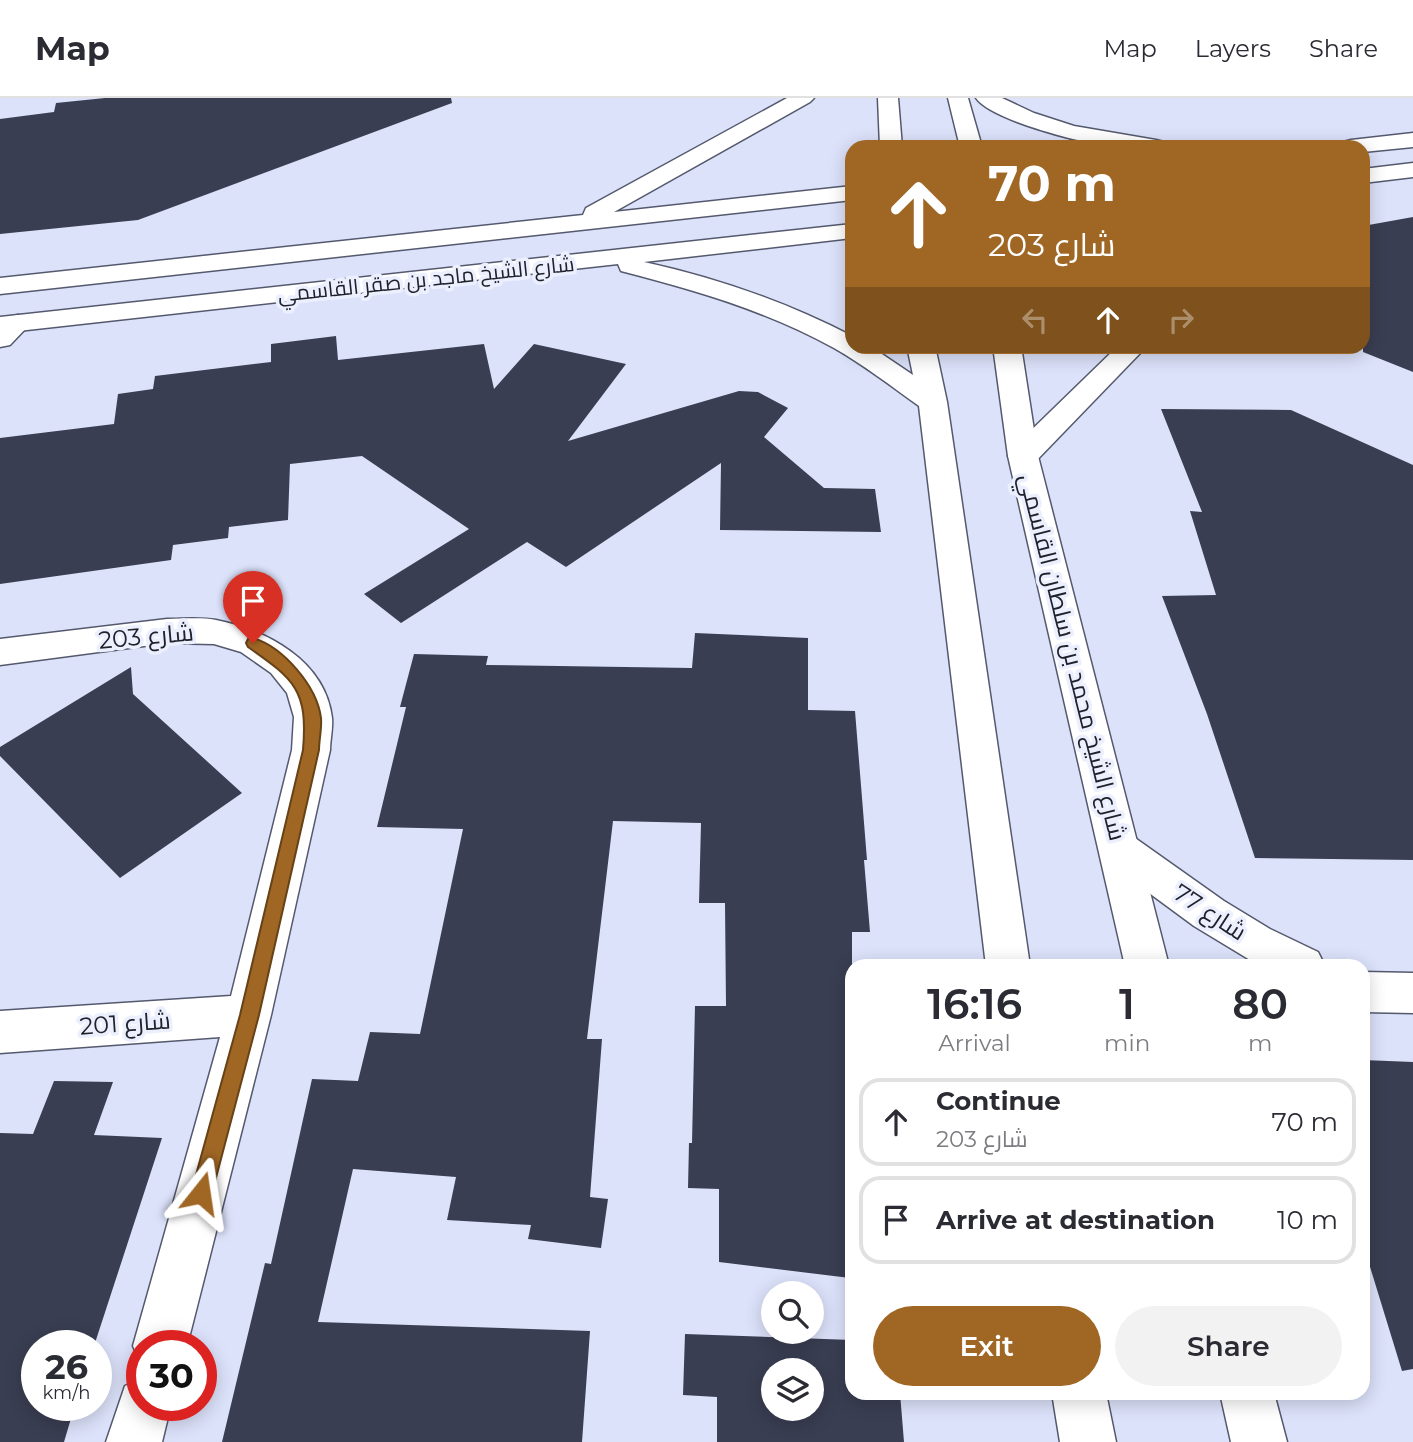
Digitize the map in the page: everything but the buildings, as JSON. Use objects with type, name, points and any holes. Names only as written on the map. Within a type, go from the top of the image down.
[{"type":"street","points":[[577,223],[803,98]]},
{"type":"street","points":[[888,98],[891,140]]},
{"type":"street","points":[[958,98],[969,140]]},
{"type":"street","points":[[986,98],[1025,118],[1054,128],[1108,140]]},
{"type":"street","points":[[1370,145],[1413,141]]},
{"type":"street","points":[[1370,175],[1413,170]]},
{"type":"street","name":"شارع الشيخ ماجد بن صقر القاسمي","points":[[0,286],[845,194]]},
{"type":"street","name":"شارع الشيخ ماجد بن صقر القاسمي","points":[[6,329],[845,232]]},
{"type":"street","points":[[601,260],[669,274],[735,294],[804,323],[845,345]]},
{"type":"street","points":[[862,354],[933,402]]},
{"type":"street","points":[[923,354],[933,402],[1008,959]]},
{"type":"street","name":"شارع الشيخ محمد بن سلطان القاسمي","points":[[1008,354],[1023,456],[1145,959]]},
{"type":"street","points":[[1015,397],[1030,354]]},
{"type":"street","points":[[1023,456],[1126,354]]},
{"type":"street","name":"شارع 203","points":[[0,652],[167,631],[214,632],[253,643],[284,664],[304,688],[313,717],[311,750],[249,1015],[164,1330]]},
{"type":"street","name":"شارع 77","points":[[1121,850],[1177,893],[1233,930],[1289,959]]},
{"type":"street","points":[[1370,992],[1413,993]]},
{"type":"street","name":"شارع 201","points":[[0,1032],[249,1015]]},
{"type":"street","points":[[1080,1400],[1087,1442]]},
{"type":"street","points":[[1249,1400],[1259,1442]]},
{"type":"street","points":[[134,1442],[140,1421]]},
{"type":"route","points":[[201,1193],[249,1015],[311,750],[313,717],[304,688],[284,664],[253,643]]}]
